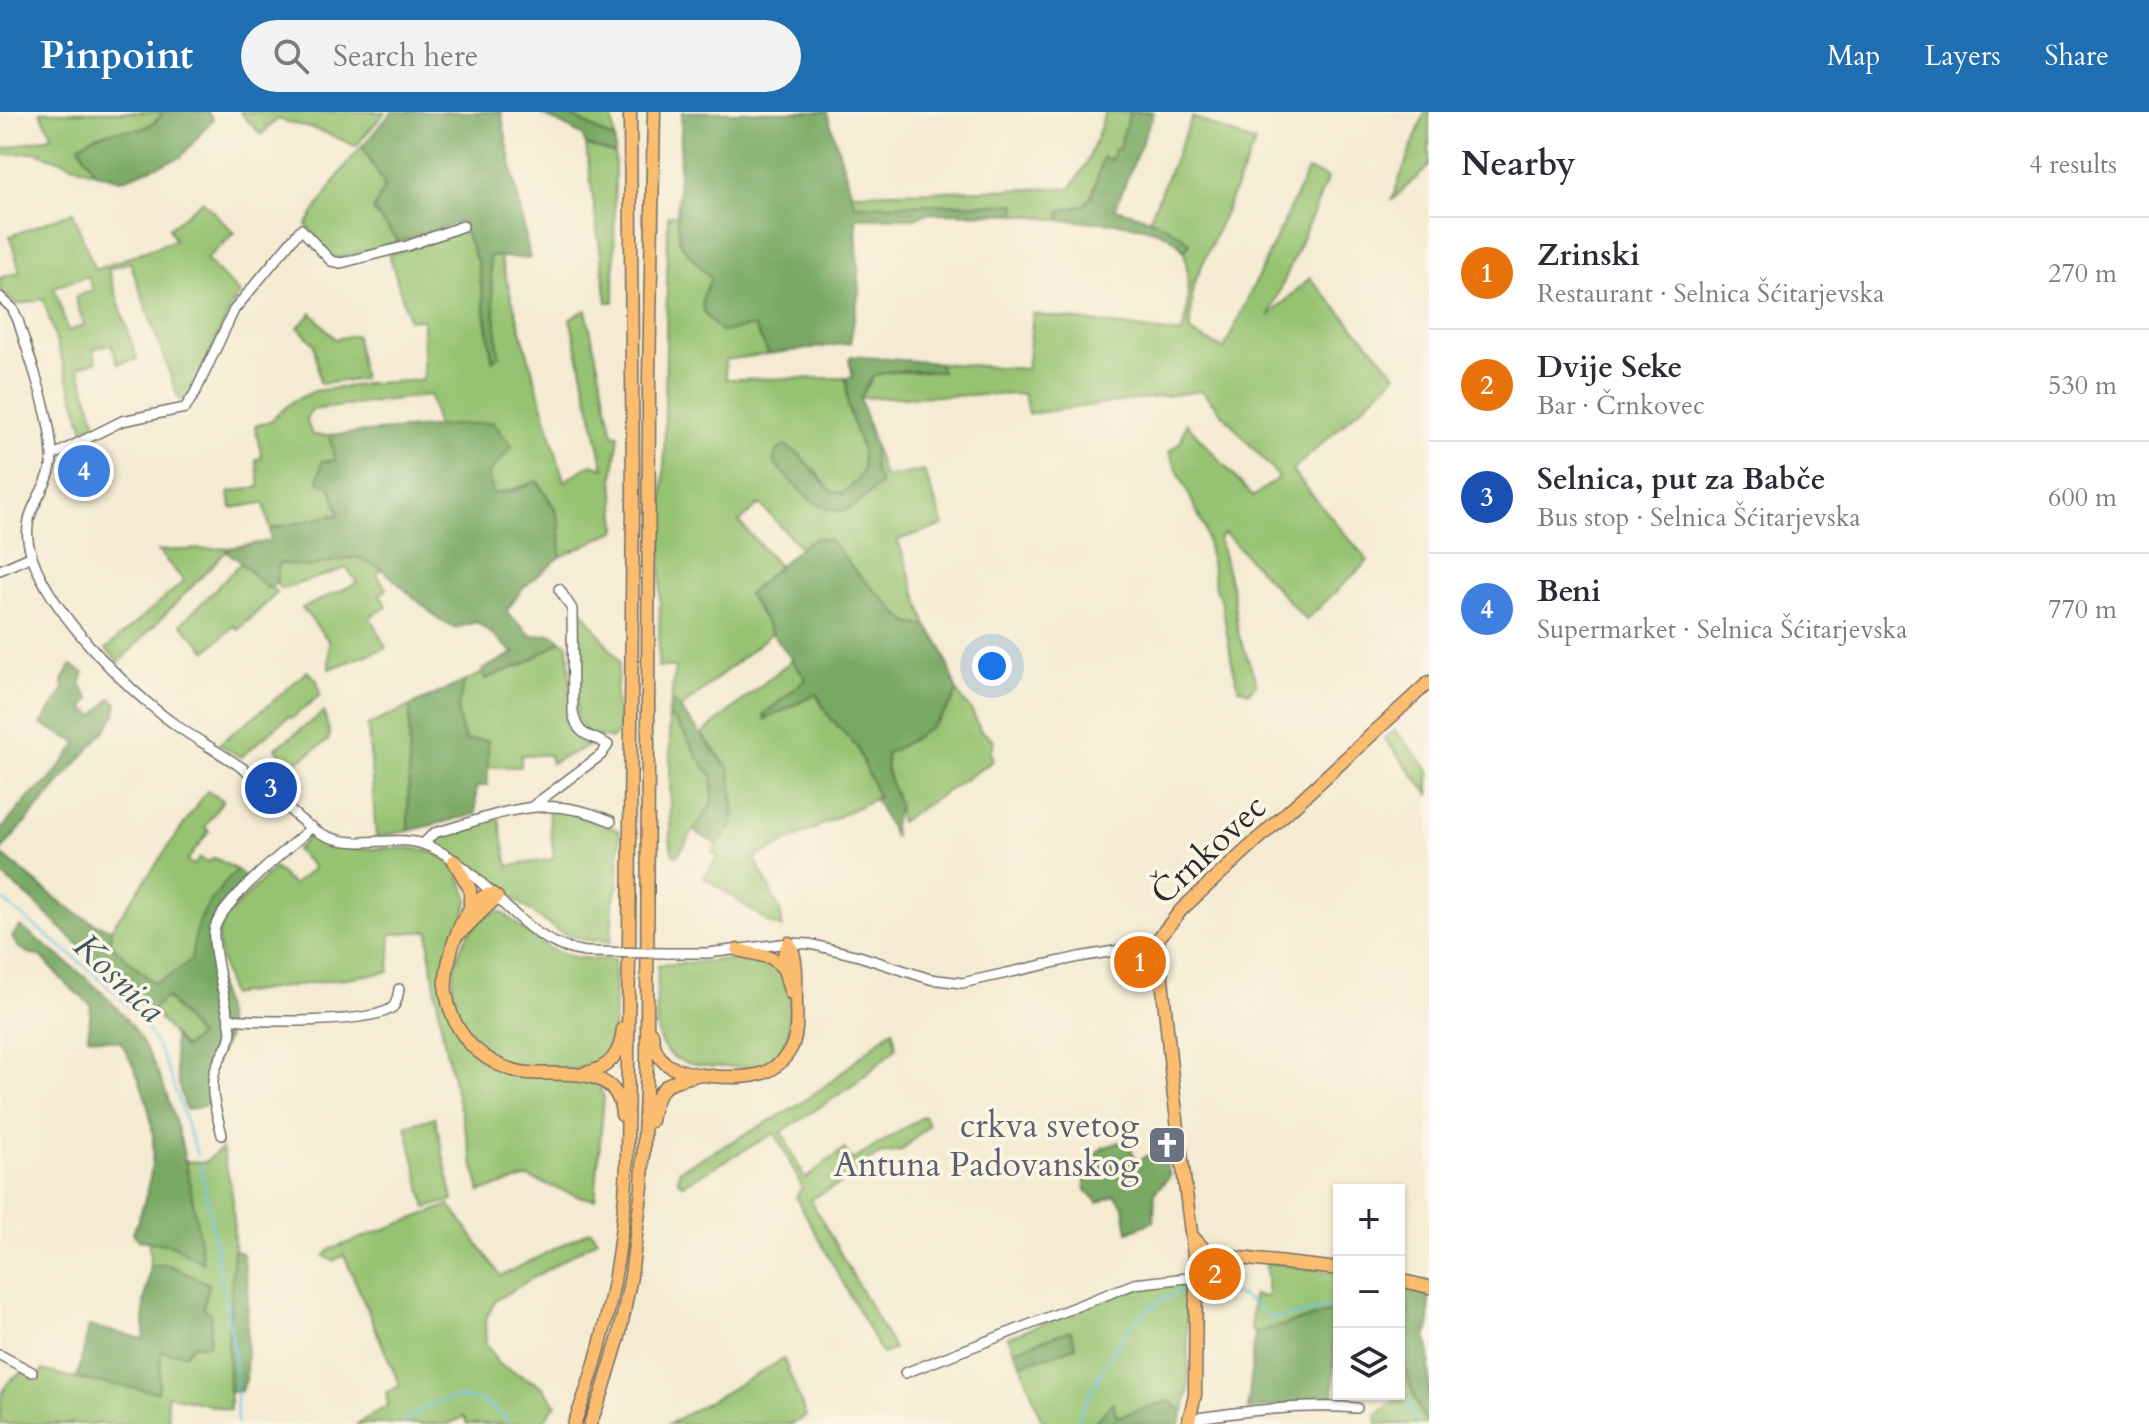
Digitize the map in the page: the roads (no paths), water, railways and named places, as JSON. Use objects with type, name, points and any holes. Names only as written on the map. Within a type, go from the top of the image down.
[{"type":"main road","points":[[574,1424],[591,1377],[617,1267],[628,1150],[633,393],[630,112]]},
{"type":"main road","points":[[590,1424],[607,1379],[628,1291],[639,1215],[643,1155],[647,1063],[649,377],[654,112]]},
{"type":"main road","name":"Črnkovec","points":[[1189,1421],[1196,1381],[1196,1282],[1156,944],[1182,909],[1429,682]]},
{"type":"main road","points":[[454,861],[470,889],[470,909]]},
{"type":"main road","points":[[495,896],[479,897],[470,909],[449,956],[446,991],[452,1015],[472,1046],[489,1059],[528,1073],[577,1074],[599,1070],[614,1058],[622,1044],[623,1022],[630,1001]]},
{"type":"main road","points":[[458,935],[495,896]]},
{"type":"main road","points":[[646,996],[654,1045],[671,1067],[703,1075],[751,1076],[777,1065],[794,1043],[796,1008],[793,952],[789,943]]},
{"type":"main road","points":[[789,943],[783,955],[784,969],[796,1008]]},
{"type":"main road","points":[[738,950],[772,958],[784,969]]},
{"type":"main road","points":[[577,1074],[602,1080],[616,1092],[621,1103],[628,1150]]},
{"type":"main road","points":[[643,1155],[660,1091],[671,1082],[703,1075]]},
{"type":"main road","points":[[1191,1234],[1204,1249],[1221,1256],[1333,1268]]},
{"type":"main road","points":[[1196,1282],[1208,1262],[1221,1256]]},
{"type":"main road","points":[[1405,1281],[1429,1287]]},
{"type":"street","points":[[52,456],[122,421],[185,408],[234,310],[301,229],[331,261],[341,263],[407,246],[463,226]]},
{"type":"street","points":[[0,297],[12,308],[18,320],[44,412],[52,456],[27,524],[32,556],[72,625],[106,662],[167,718],[248,772],[322,834],[349,843],[423,844],[454,861],[551,941],[586,952],[738,950],[789,943],[823,946],[930,979],[962,983],[1079,957],[1156,944]]},
{"type":"street","points":[[0,570],[32,556]]},
{"type":"street","points":[[534,805],[601,755],[608,745],[587,736],[576,724],[573,713],[572,609],[559,589]]},
{"type":"street","points":[[423,844],[434,833],[534,805],[568,807],[611,821]]},
{"type":"street","points":[[222,1135],[214,1108],[213,1079],[217,1063],[231,1039],[215,947],[215,927],[234,899],[312,827]]},
{"type":"street","points":[[229,1019],[326,1021],[358,1016],[391,1009],[396,1003],[399,989]]},
{"type":"street","points":[[905,1373],[1134,1284],[1196,1282]]},
{"type":"street","points":[[0,1355],[32,1372]]},
{"type":"street","name":"Črnkovec","points":[[1189,1421],[1244,1411],[1337,1406],[1357,1408]]},
{"type":"waterway","name":"Kosnica","points":[[0,898],[100,979],[150,1034],[164,1060],[197,1154]]},
{"type":"waterway","name":"Kosnica","points":[[201,1165],[230,1326],[237,1424]]},
{"type":"waterway","name":"Kosnica","points":[[1075,1424],[1110,1357],[1135,1321],[1153,1306],[1189,1288]]},
{"type":"waterway","name":"Kosnica","points":[[1203,1289],[1242,1296],[1271,1318],[1333,1306]]},
{"type":"waterway","name":"Kosnica","points":[[1405,1397],[1419,1424]]},
{"type":"waterway","name":"Kosnica","points":[[403,1424],[430,1405],[458,1398],[485,1403],[510,1424]]},
{"type":"place","name":"Beni","points":[[84,471]]},
{"type":"place","name":"Selnica, put za Babče","points":[[271,788]]},
{"type":"place","name":"Zrinski","points":[[1140,962]]},
{"type":"place","name":"crkva svetog Antuna Padovanskog","points":[[1167,1145]]},
{"type":"place","name":"Dvije Seke","points":[[1215,1274]]}]
